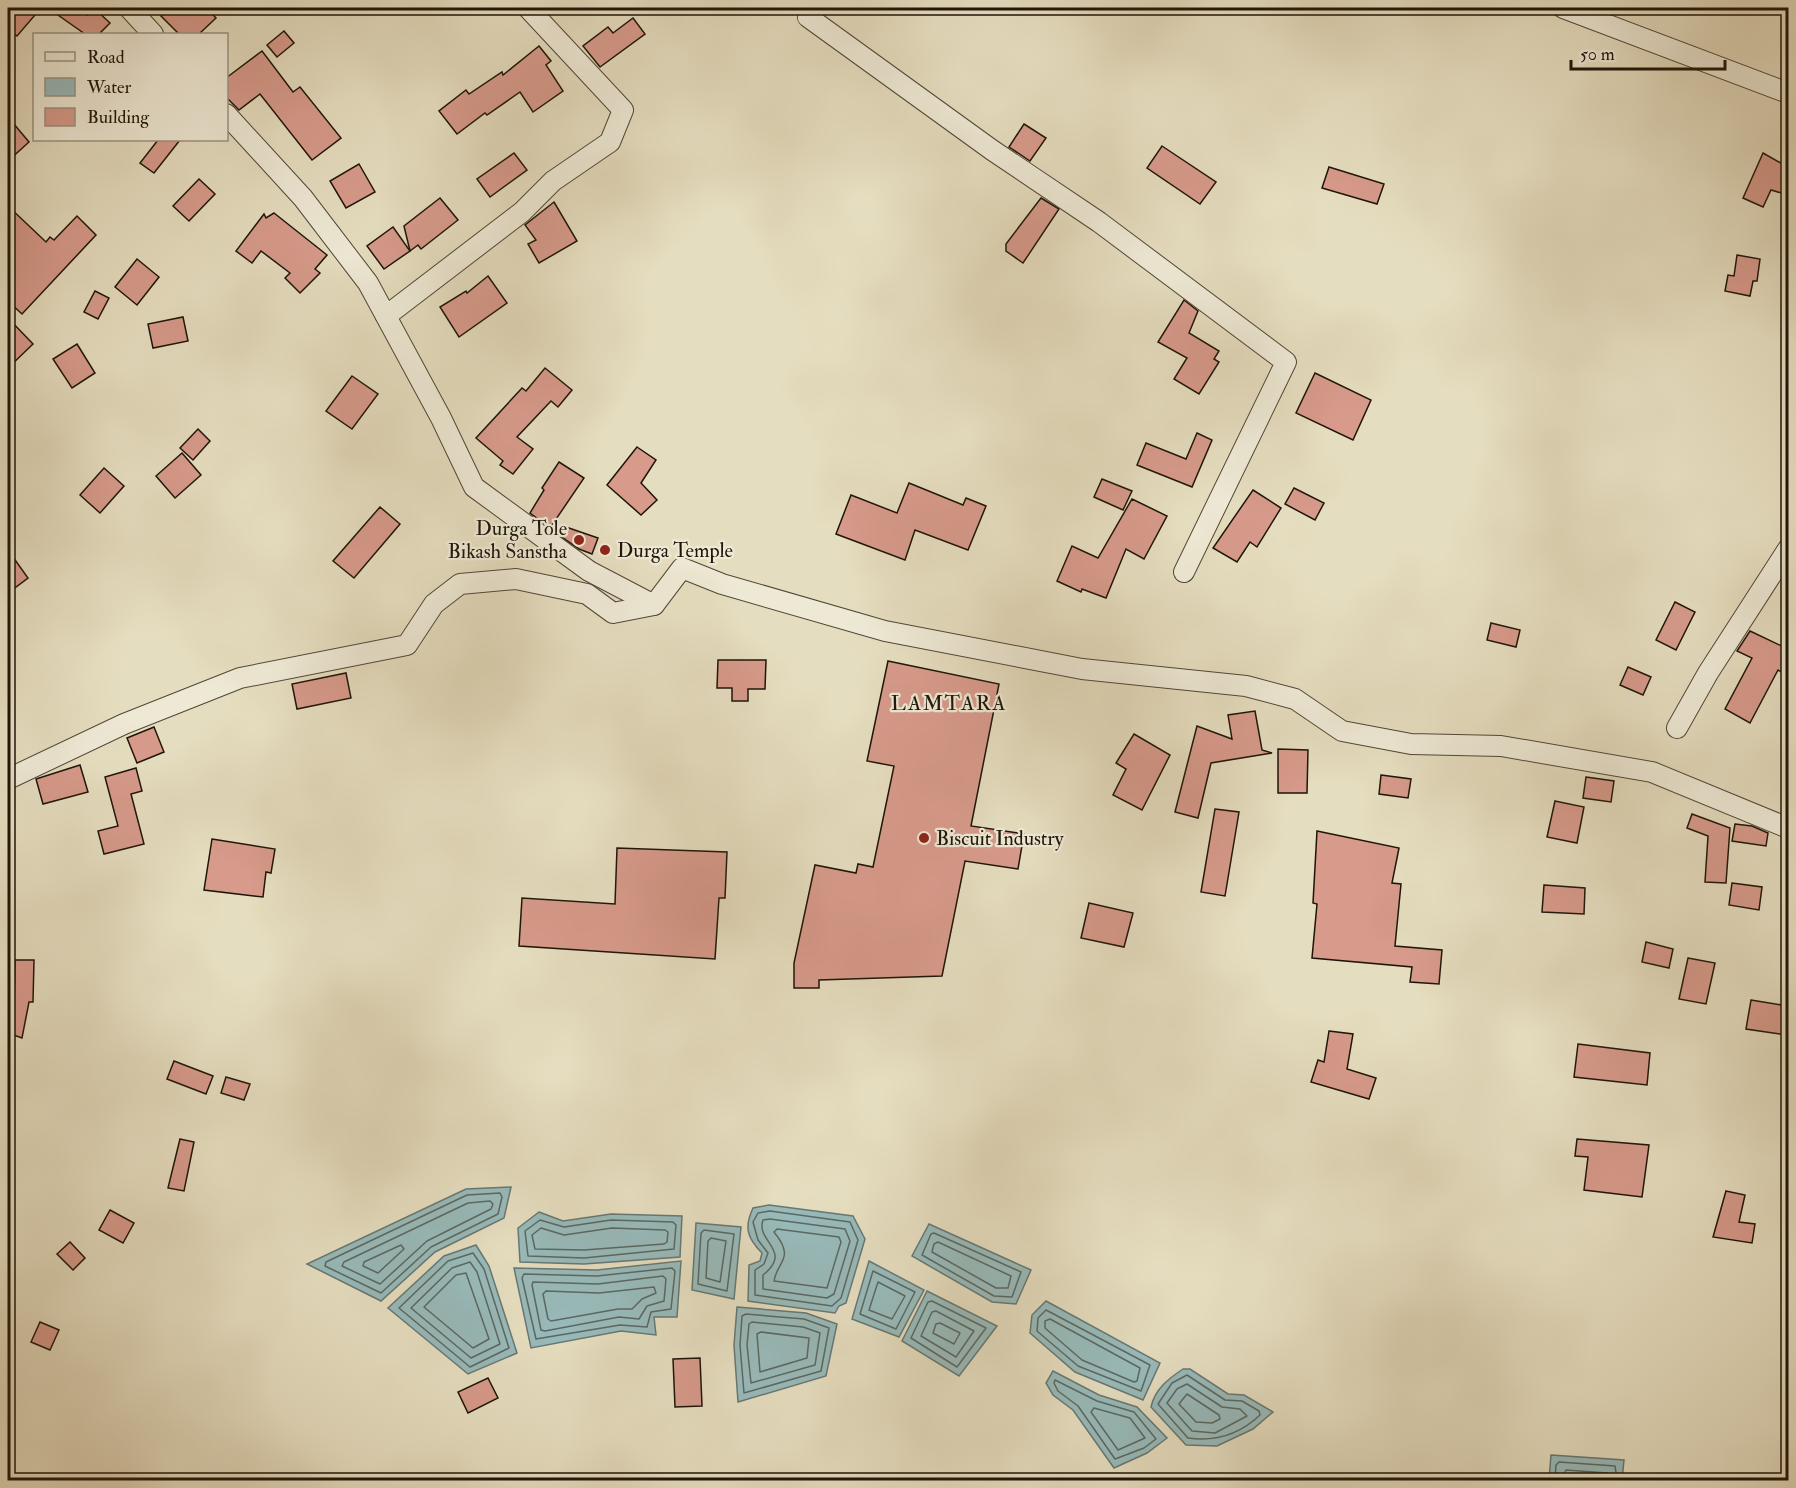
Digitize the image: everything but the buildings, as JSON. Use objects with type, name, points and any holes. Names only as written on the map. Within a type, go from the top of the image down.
[{"type":"street","points":[[129,8],[152,33]]},
{"type":"street","points":[[386,316],[522,212],[553,181],[610,142],[623,110],[528,8]]},
{"type":"street","points":[[812,8],[808,17],[816,23],[982,143],[1099,222],[1286,362],[1184,572]]},
{"type":"street","points":[[1563,8],[1788,93]]},
{"type":"street","points":[[228,116],[303,198],[344,248],[386,316],[441,418],[474,487],[589,571],[654,605]]},
{"type":"street","points":[[1677,728],[1708,674],[1788,549]]},
{"type":"street","points":[[8,779],[124,724],[240,678],[407,645],[434,604],[460,584],[516,579],[587,594],[613,613],[654,605],[682,568],[732,587],[885,631],[1082,669],[1246,686],[1295,699],[1342,731],[1411,744],[1501,746],[1652,772],[1788,828]]},
{"type":"water","points":[[511,1187],[504,1218],[435,1252],[381,1301],[307,1264],[466,1189]]},
{"type":"water","points":[[769,1205],[853,1216],[865,1239],[846,1303],[839,1306],[835,1313],[748,1301],[749,1265],[760,1261],[762,1253],[750,1237],[748,1221],[753,1208]]},
{"type":"water","points":[[539,1212],[563,1221],[611,1214],[682,1216],[680,1257],[584,1264],[520,1262],[518,1228]]},
{"type":"water","points":[[696,1223],[741,1227],[734,1299],[692,1290]]},
{"type":"water","points":[[929,1224],[1031,1270],[1016,1304],[992,1302],[912,1256]]},
{"type":"water","points":[[476,1245],[489,1266],[517,1353],[468,1374],[388,1308],[444,1256]]},
{"type":"water","points":[[681,1261],[677,1317],[654,1317],[656,1335],[621,1331],[531,1348],[514,1268],[597,1270]]},
{"type":"water","points":[[869,1261],[924,1290],[899,1337],[852,1319]]},
{"type":"water","points":[[927,1291],[997,1326],[959,1376],[902,1341]]},
{"type":"water","points":[[1046,1301],[1160,1363],[1143,1400],[1075,1372],[1030,1333],[1032,1315]]},
{"type":"water","points":[[737,1307],[806,1313],[837,1324],[826,1376],[738,1402],[734,1345]]},
{"type":"water","points":[[1183,1369],[1190,1369],[1228,1394],[1244,1395],[1273,1412],[1253,1429],[1217,1446],[1186,1445],[1151,1407],[1163,1385]]},
{"type":"water","points":[[1053,1371],[1099,1395],[1137,1407],[1167,1438],[1147,1453],[1114,1468],[1073,1410],[1053,1395],[1046,1383]]},
{"type":"water","points":[[1551,1455],[1624,1460],[1622,1480],[1549,1480]]},
{"type":"place","name":"Durga Tole Bikash Sanstha","points":[[579,540]]},
{"type":"place","name":"Durga Temple","points":[[605,550]]},
{"type":"place","name":"Biscuit Industry","points":[[924,838]]},
{"type":"district","name":"LAMTARA","points":[[949,703]]}]
